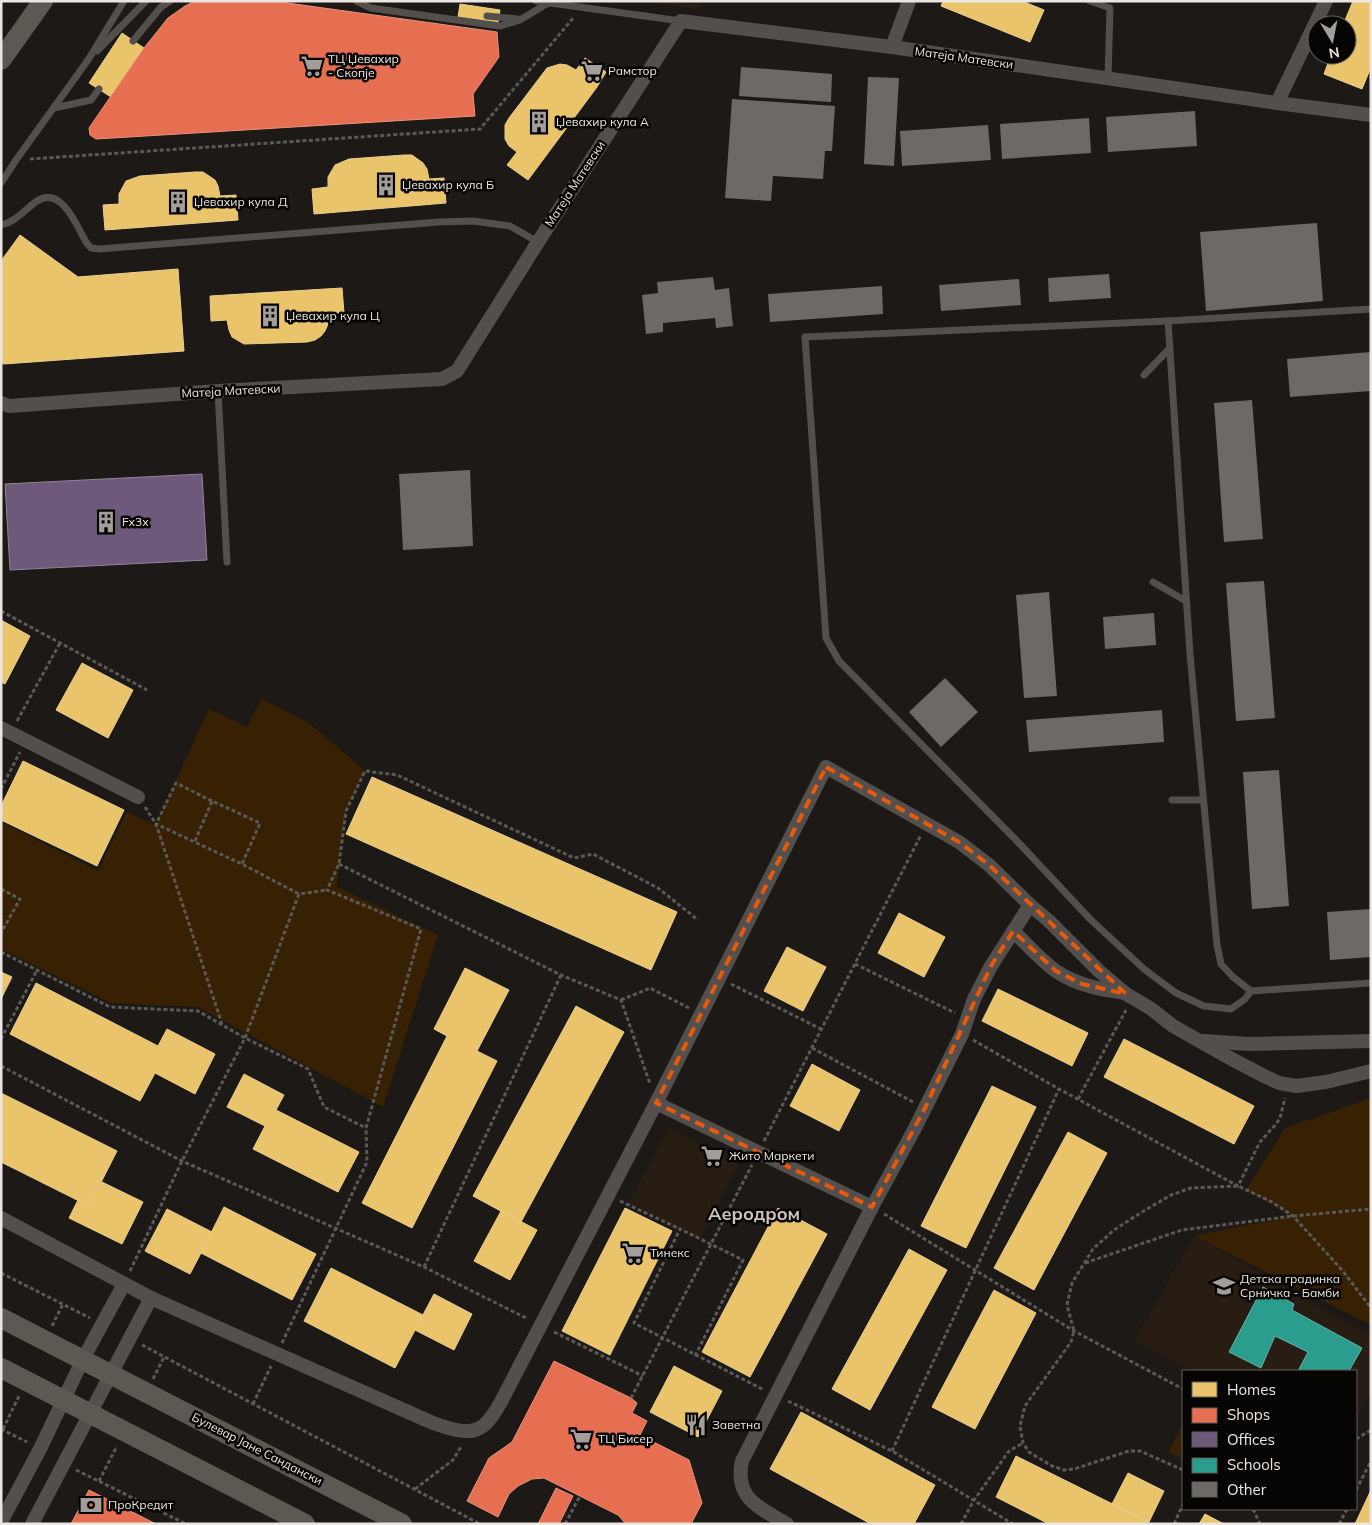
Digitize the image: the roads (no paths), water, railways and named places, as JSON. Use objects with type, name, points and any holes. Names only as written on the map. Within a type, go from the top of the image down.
[{"type":"street","points":[[1,60],[43,1]]},
{"type":"street","points":[[892,47],[909,1]]},
{"type":"street","points":[[1277,103],[1326,1]]},
{"type":"street","name":"Матеја Матевски","points":[[1,404],[9,406],[218,391],[442,379],[457,370],[681,21],[892,47],[1371,115]]},
{"type":"street","points":[[6,730],[138,797]]},
{"type":"street","points":[[1,1218],[151,1298],[433,1423],[454,1430],[470,1431],[482,1428],[494,1414],[656,1103],[826,768],[959,842],[989,865],[1099,971],[1129,996],[1173,1026],[1241,1064],[1288,1085],[1308,1085],[1326,1082],[1371,1071]]},
{"type":"street","points":[[787,1524],[755,1504],[746,1494],[740,1481],[742,1461],[925,1108],[962,1034],[974,999],[991,966],[1030,905]]},
{"type":"street","points":[[1013,931],[1056,971],[1082,984],[1129,996]]},
{"type":"street","points":[[1201,1041],[1249,1044],[1371,1042]]},
{"type":"street","points":[[656,1103],[872,1207]]},
{"type":"street","points":[[1,1522],[40,1449],[83,1359],[124,1284]]},
{"type":"street","points":[[32,1524],[151,1298]]},
{"type":"street","name":"Булевар Јане Сандански","points":[[1,1318],[402,1524]]},
{"type":"street","points":[[1,1368],[305,1524]]},
{"type":"lane","points":[[1,184],[16,160],[88,60],[124,1]]},
{"type":"lane","points":[[88,60],[146,1]]},
{"type":"lane","points":[[133,41],[161,7],[170,1]]},
{"type":"lane","points":[[356,1],[371,8],[500,26],[520,20],[546,2]]},
{"type":"lane","points":[[536,1],[681,21]]},
{"type":"lane","points":[[1090,1],[1110,8],[1108,79]]},
{"type":"lane","points":[[487,16],[520,20]]},
{"type":"lane","points":[[54,108],[91,100],[99,89]]},
{"type":"lane","points":[[1,225],[16,218],[36,201],[46,197],[56,199],[64,205],[86,242],[91,248],[99,249],[439,222],[473,221],[510,226],[538,242]]},
{"type":"lane","points":[[1251,991],[1245,999],[1231,1009],[1204,1006],[1176,993],[1144,969],[1090,919],[1016,840],[839,661],[826,638],[806,337],[1168,321],[1371,309]]},
{"type":"lane","points":[[1168,321],[1186,601],[1203,800],[1217,945],[1221,964],[1232,977],[1251,991],[1371,983]]},
{"type":"lane","points":[[1144,374],[1170,348]]},
{"type":"lane","points":[[218,391],[227,562]]},
{"type":"lane","points":[[1153,582],[1186,601]]},
{"type":"lane","points":[[1172,800],[1203,800]]},
{"type":"place","name":"ТЦ Џевахир - Скопје","points":[[312,66]]},
{"type":"place","name":"Рамстор","points":[[592,71]]},
{"type":"place","name":"Џевахир кула А","points":[[539,122]]},
{"type":"place","name":"Џевахир кула Б","points":[[386,185]]},
{"type":"place","name":"Џевахир кула Д","points":[[178,202]]},
{"type":"place","name":"Џевахир кула Ц","points":[[270,316]]},
{"type":"place","name":"Fx3x","points":[[106,522]]},
{"type":"place","name":"Жито Маркети","points":[[712,1156]]},
{"type":"place","name":"Тинекс","points":[[633,1253]]},
{"type":"place","name":"Детска градинка Срничка - Бамби","points":[[1224,1286]]},
{"type":"place","name":"Заветна","points":[[696,1425]]},
{"type":"place","name":"ТЦ Бисер","points":[[581,1439]]},
{"type":"place","name":"ПроКредит","points":[[91,1505]]},
{"type":"district","name":"Аеродром","points":[[754,1214]]}]
